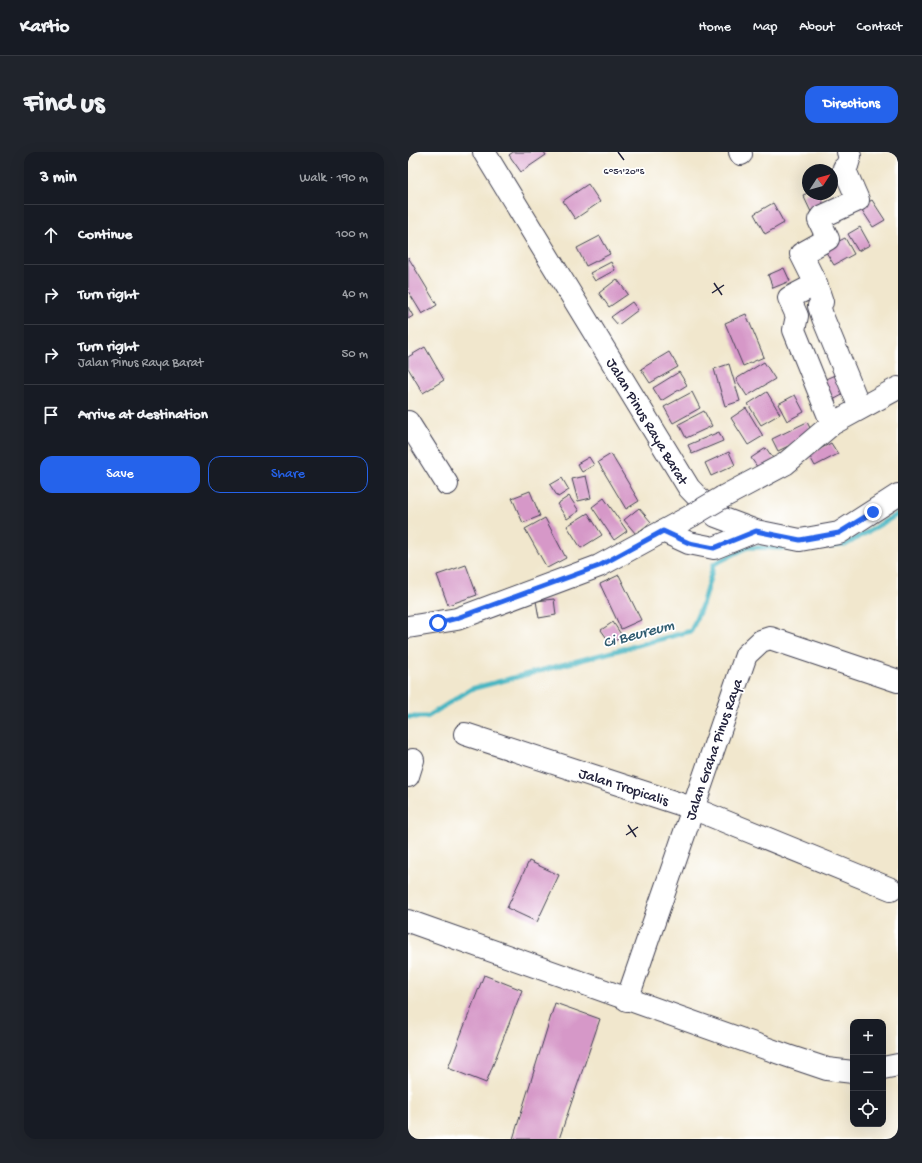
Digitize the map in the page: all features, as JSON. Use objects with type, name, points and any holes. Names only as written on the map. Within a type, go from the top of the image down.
[{"type":"street","name":"Jalan Pinus Raya Barat","points":[[484,152],[689,488],[716,516],[756,531],[800,540],[839,533],[898,495]]},
{"type":"street","points":[[848,152],[850,156],[847,166],[844,168],[858,200],[821,217],[819,220],[828,239],[802,254],[816,284],[822,302],[819,306],[823,318],[860,408]]},
{"type":"street","points":[[816,284],[789,298],[797,316],[794,330],[832,424]]},
{"type":"street","points":[[408,627],[457,618],[599,566],[691,516],[723,496],[785,464],[832,424],[898,388]]},
{"type":"street","points":[[408,422],[447,484]]},
{"type":"street","points":[[663,531],[689,543],[714,548],[756,531]]},
{"type":"street","name":"Jalan Graha Pinus Raya","points":[[627,1000],[746,655],[761,641],[770,638],[898,681]]},
{"type":"street","name":"Jalan Tropicalis","points":[[465,734],[692,808],[891,889]]},
{"type":"street","points":[[408,921],[627,1000],[827,1069],[850,1072]]},
{"type":"street","points":[[886,1067],[898,1065]]},
{"type":"building","points":[[513,152],[544,152],[546,155],[521,172],[509,155]]},
{"type":"building","points":[[588,184],[600,202],[575,219],[563,201]]},
{"type":"building","points":[[805,200],[822,200],[824,205],[811,212]]},
{"type":"building","points":[[872,200],[885,220],[873,227],[860,207]]},
{"type":"building","points":[[773,203],[784,223],[765,234],[754,214]]},
{"type":"building","points":[[860,227],[870,245],[858,251],[848,234]]},
{"type":"building","points":[[600,236],[610,254],[586,266],[577,248]]},
{"type":"building","points":[[845,238],[854,254],[834,265],[824,249]]},
{"type":"building","points":[[408,257],[437,305],[422,314],[408,291]]},
{"type":"building","points":[[611,262],[615,270],[595,281],[590,273]]},
{"type":"building","points":[[784,268],[790,281],[773,288],[768,275]]},
{"type":"building","points":[[617,279],[628,294],[609,307],[599,293]]},
{"type":"building","points":[[632,302],[638,310],[618,325],[611,317]]},
{"type":"building","points":[[408,307],[413,316],[408,319]]},
{"type":"building","points":[[746,314],[764,357],[743,366],[725,323]]},
{"type":"building","points":[[425,347],[444,380],[423,393],[408,368],[408,357]]},
{"type":"building","points":[[669,352],[678,367],[650,383],[641,369]]},
{"type":"building","points":[[764,362],[775,379],[747,396],[736,379]]},
{"type":"building","points":[[729,364],[740,401],[725,406],[714,369]]},
{"type":"building","points":[[679,372],[687,385],[661,401],[653,388]]},
{"type":"building","points":[[837,374],[846,393],[831,401],[821,381]]},
{"type":"building","points":[[692,392],[700,408],[673,423],[664,407]]},
{"type":"building","points":[[767,392],[780,414],[761,425],[748,404]]},
{"type":"building","points":[[795,395],[804,412],[787,421],[778,404]]},
{"type":"building","points":[[746,408],[763,436],[748,445],[731,418]]},
{"type":"building","points":[[704,411],[712,426],[686,438],[679,424]]},
{"type":"building","points":[[807,422],[813,434],[778,451],[772,439]]},
{"type":"building","points":[[719,432],[723,441],[692,454],[688,445]]},
{"type":"building","points":[[831,443],[838,454],[815,466],[809,455]]},
{"type":"building","points":[[766,448],[775,461],[760,471],[751,458]]},
{"type":"building","points":[[729,452],[735,465],[711,476],[705,463]]},
{"type":"building","points":[[611,454],[639,501],[626,509],[598,462]]},
{"type":"building","points":[[589,457],[594,465],[582,472],[577,464]]},
{"type":"building","points":[[586,476],[591,498],[578,501],[572,479]]},
{"type":"building","points":[[562,478],[569,490],[558,497],[550,485]]},
{"type":"building","points":[[530,491],[540,516],[523,523],[512,498]]},
{"type":"building","points":[[569,496],[579,511],[567,519],[557,504]]},
{"type":"building","points":[[604,498],[627,531],[614,540],[592,507]]},
{"type":"building","points":[[639,508],[651,522],[636,534],[624,520]]},
{"type":"building","points":[[588,513],[602,535],[581,548],[567,526]]},
{"type":"building","points":[[545,518],[566,558],[547,568],[525,529]]},
{"type":"building","points":[[466,565],[477,595],[448,605],[437,575]]},
{"type":"building","points":[[619,575],[641,620],[621,629],[600,584]]},
{"type":"building","points":[[554,599],[556,615],[539,618],[536,601]]},
{"type":"building","points":[[613,622],[622,636],[611,644],[601,630]]},
{"type":"building","points":[[529,861],[559,875],[537,922],[507,908]]},
{"type":"building","points":[[484,975],[522,990],[486,1083],[448,1068]]},
{"type":"building","points":[[555,1003],[600,1019],[559,1139],[513,1139]]},
{"type":"waterway","name":"Ci Beureum","points":[[819,547],[845,545],[898,514]]},
{"type":"waterway","name":"Ci Beureum","points":[[408,717],[427,717],[471,689],[691,631],[702,605],[714,564],[748,547],[800,549]]},
{"type":"route","points":[[438,623],[457,618],[599,566],[663,531],[689,543],[714,548],[756,531],[800,540],[839,533],[873,512]]}]
